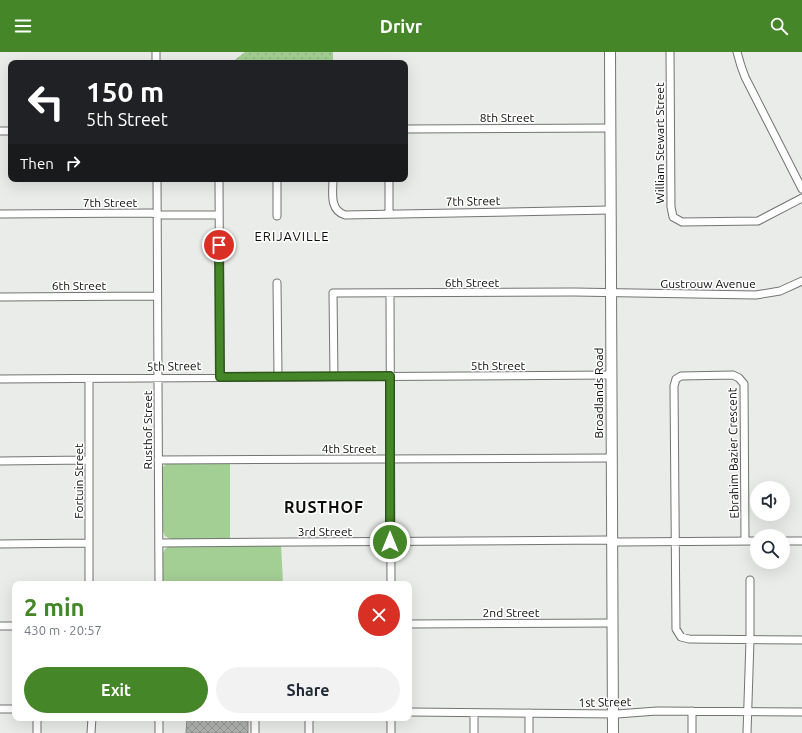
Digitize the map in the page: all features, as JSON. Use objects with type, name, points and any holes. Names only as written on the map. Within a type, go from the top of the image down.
[{"type":"main road","name":"Broadlands Road","points":[[610,52],[613,733]]},
{"type":"street","name":"William Stewart Street","points":[[670,52],[671,210],[675,218],[682,222],[758,221],[802,198]]},
{"type":"street","points":[[737,52],[745,77],[802,189]]},
{"type":"street","name":"8th Street","points":[[408,129],[610,128]]},
{"type":"street","name":"Rusthof Street","points":[[157,182],[159,581]]},
{"type":"street","points":[[219,182],[220,377]]},
{"type":"street","points":[[277,182],[278,216]]},
{"type":"street","name":"7th Street","points":[[333,182],[333,202],[336,211],[345,214],[610,210]]},
{"type":"street","points":[[389,182],[389,214]]},
{"type":"street","name":"7th Street","points":[[0,214],[150,213],[219,215]]},
{"type":"street","name":"Gustrouw Avenue","points":[[611,293],[756,295],[780,291],[802,281]]},
{"type":"street","points":[[277,283],[278,376]]},
{"type":"street","name":"6th Street","points":[[334,377],[333,293],[611,293]]},
{"type":"street","points":[[390,293],[390,581]]},
{"type":"street","name":"6th Street","points":[[0,297],[157,296]]},
{"type":"street","name":"5th Street","points":[[0,379],[611,375]]},
{"type":"street","name":"Ebrahim Bazier Crescent","points":[[745,541],[744,384],[736,376],[681,376],[676,379],[674,383],[675,626],[681,637],[689,639],[750,640]]},
{"type":"street","name":"Fortuin Street","points":[[89,379],[89,581]]},
{"type":"street","name":"4th Street","points":[[158,460],[611,458]]},
{"type":"street","points":[[0,461],[88,460]]},
{"type":"street","name":"3rd Street","points":[[159,543],[750,541]]},
{"type":"street","points":[[790,541],[802,541]]},
{"type":"street","points":[[0,544],[89,543]]},
{"type":"street","points":[[747,733],[750,580]]},
{"type":"street","name":"2nd Street","points":[[412,624],[613,623]]},
{"type":"street","points":[[0,626],[12,626]]},
{"type":"street","points":[[750,640],[802,640]]},
{"type":"street","points":[[0,709],[12,709]]},
{"type":"street","name":"1st Street","points":[[412,712],[613,714],[657,711],[802,712]]},
{"type":"street","points":[[692,711],[692,733]]},
{"type":"street","points":[[474,713],[474,733]]},
{"type":"street","points":[[529,713],[529,733]]},
{"type":"street","points":[[36,733],[37,721]]},
{"type":"street","points":[[92,721],[92,733]]},
{"type":"street","points":[[159,721],[159,733]]},
{"type":"street","points":[[255,721],[255,733]]},
{"type":"street","points":[[309,721],[309,733]]},
{"type":"street","points":[[391,721],[391,733]]},
{"type":"green space","points":[[245,52],[333,52],[333,60],[235,60]]},
{"type":"green space","points":[[166,464],[230,464],[230,540],[170,539],[165,536],[163,531],[162,468]]},
{"type":"green space","points":[[281,545],[283,581],[163,581],[163,553],[168,547]]},
{"type":"building","points":[[187,721],[248,721],[248,733],[186,733]]},
{"type":"district","name":"ERIJAVILLE","points":[[292,236]]},
{"type":"district","name":"RUSTHOF","points":[[324,507]]},
{"type":"route","points":[[219,245],[220,377],[390,376],[390,542]]}]
